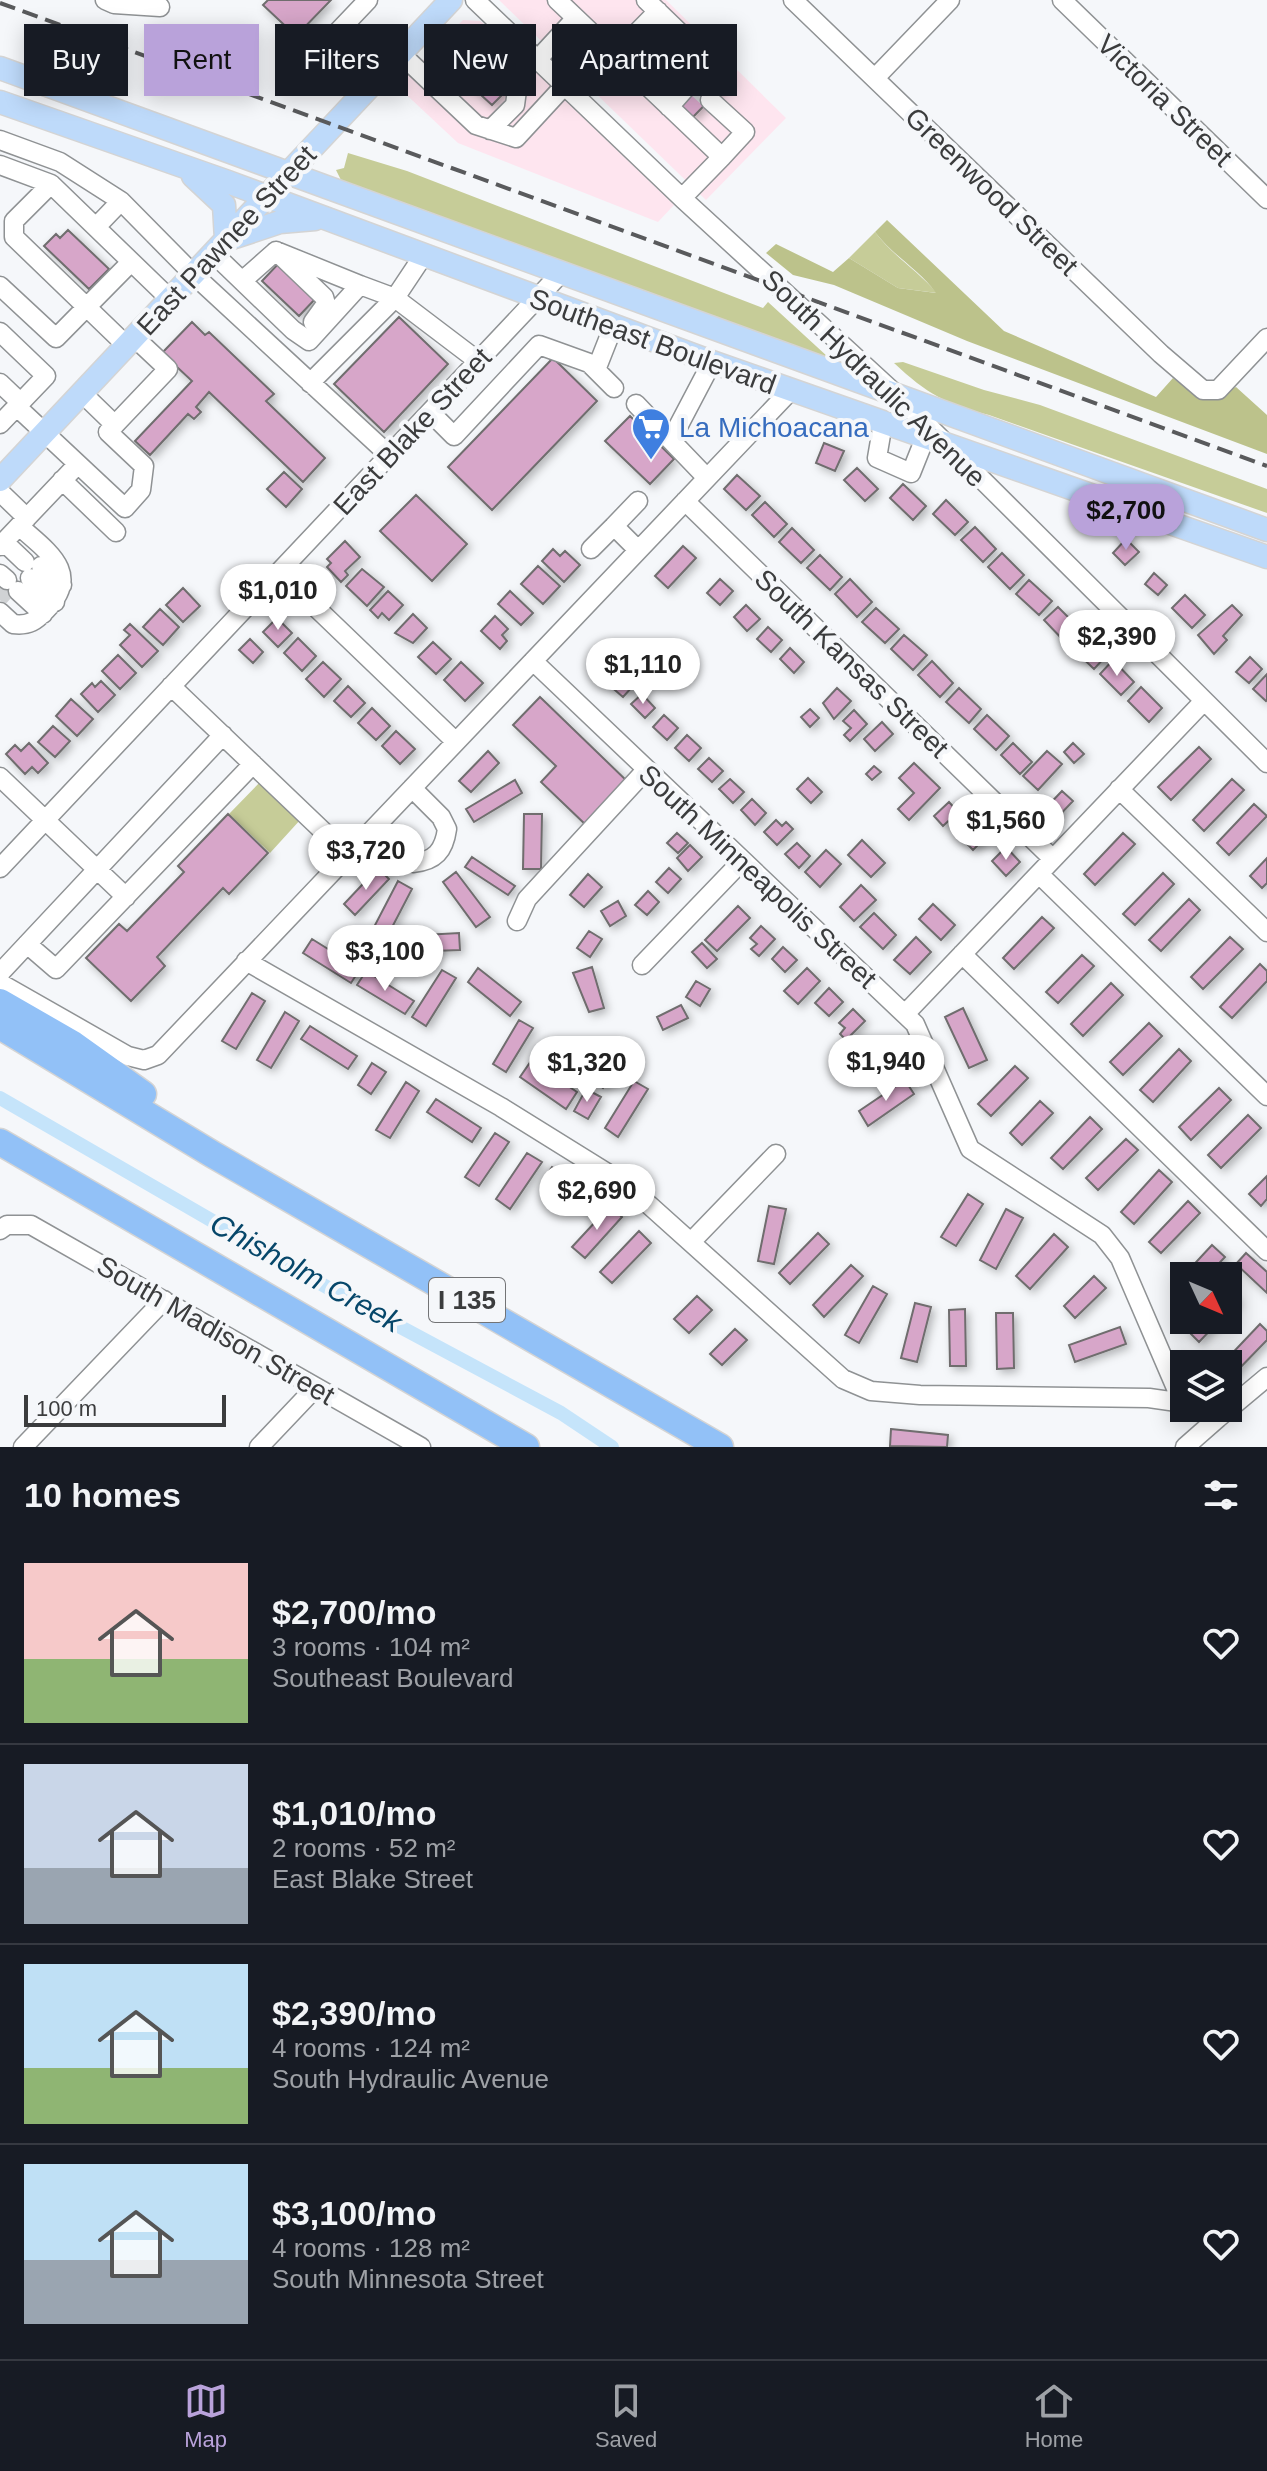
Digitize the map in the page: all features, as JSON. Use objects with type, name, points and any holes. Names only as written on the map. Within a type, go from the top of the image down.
[{"type":"highway","points":[[0,1002],[73,1044],[166,1111],[212,1154]]},
{"type":"highway","name":"I 135","points":[[9,1032],[212,1154],[720,1447]]},
{"type":"highway","points":[[0,1142],[526,1447]]},
{"type":"highway","points":[[0,1154],[126,1214]]},
{"type":"main road","name":"East Pawnee Street","points":[[408,46],[451,0]]},
{"type":"main road","name":"Southeast Boulevard","points":[[0,68],[902,400],[1267,530]]},
{"type":"main road","name":"East Pawnee Street","points":[[0,480],[362,96]]},
{"type":"main road","name":"Southeast Boulevard","points":[[0,102],[268,197],[613,327],[1267,557]]},
{"type":"main road","points":[[176,164],[213,191],[224,205],[220,247],[280,222],[325,219]]},
{"type":"street","points":[[105,0],[114,4],[160,7]]},
{"type":"street","points":[[345,24],[368,0]]},
{"type":"street","name":"South Hydraulic Avenue","points":[[475,0],[552,72]]},
{"type":"street","points":[[557,0],[582,24]]},
{"type":"street","name":"Greenwood Street","points":[[793,0],[1193,381],[1210,393],[1218,390],[1267,338]]},
{"type":"street","points":[[875,78],[950,0]]},
{"type":"street","name":"Victoria Street","points":[[1062,0],[1267,199]]},
{"type":"street","points":[[638,24],[652,6],[671,24]]},
{"type":"street","points":[[538,59],[576,18]]},
{"type":"street","points":[[408,61],[424,76]]},
{"type":"street","points":[[446,96],[476,125],[516,138],[555,96]]},
{"type":"street","points":[[490,130],[515,105],[516,96]]},
{"type":"street","name":"South Hydraulic Avenue","points":[[576,96],[682,198],[902,400],[1267,763]]},
{"type":"street","points":[[658,96],[722,157]]},
{"type":"street","points":[[669,107],[689,96]]},
{"type":"street","points":[[682,198],[745,132],[706,96]]},
{"type":"street","points":[[0,140],[60,162],[121,201],[194,275],[389,455]]},
{"type":"street","points":[[0,165],[54,187],[171,300]]},
{"type":"street","points":[[0,237],[54,187]]},
{"type":"street","points":[[54,187],[26,226],[30,237],[64,270],[64,285]]},
{"type":"street","points":[[96,227],[121,201]]},
{"type":"street","points":[[0,383],[45,433],[125,508],[141,490],[144,466],[108,432],[168,369],[87,307],[14,237],[14,221]]},
{"type":"street","points":[[220,247],[245,284],[293,330],[309,341],[328,365]]},
{"type":"street","points":[[245,284],[276,251]]},
{"type":"street","points":[[245,284],[262,291],[300,326],[310,325],[321,315],[326,304],[324,297],[276,251]]},
{"type":"street","points":[[276,251],[395,298],[478,361]]},
{"type":"street","points":[[310,383],[395,298],[423,256]]},
{"type":"street","points":[[0,286],[56,338],[131,262]]},
{"type":"street","name":"East Blake Street","points":[[0,868],[561,273]]},
{"type":"street","points":[[309,341],[360,285]]},
{"type":"street","points":[[514,323],[539,345],[589,363],[614,388]]},
{"type":"street","points":[[596,370],[613,327]]},
{"type":"street","points":[[0,332],[46,376],[0,424]]},
{"type":"street","points":[[430,412],[454,436],[539,345]]},
{"type":"street","points":[[671,440],[712,362]]},
{"type":"street","points":[[464,376],[488,399]]},
{"type":"street","points":[[0,983],[128,1056],[144,1060],[158,1055],[791,390]]},
{"type":"street","points":[[82,393],[115,425]]},
{"type":"street","points":[[636,404],[707,478]]},
{"type":"street","points":[[883,423],[876,447],[877,458],[911,473],[925,438]]},
{"type":"street","points":[[11,535],[78,464]]},
{"type":"street","points":[[62,480],[116,532]]},
{"type":"street","points":[[0,492],[11,535],[31,585],[55,559],[11,535]]},
{"type":"street","points":[[591,549],[638,501]]},
{"type":"street","name":"South Kansas Street","points":[[685,501],[1053,859]]},
{"type":"street","points":[[614,526],[638,550]]},
{"type":"street","points":[[279,572],[456,742]]},
{"type":"street","name":"South Minneapolis Street","points":[[533,661],[905,1014],[921,1035],[970,1149],[1102,1235],[1113,1248],[1170,1368]]},
{"type":"street","points":[[171,686],[348,855]]},
{"type":"street","points":[[905,1014],[1203,702]]},
{"type":"street","points":[[0,973],[223,735]]},
{"type":"street","points":[[27,944],[56,969],[253,764]]},
{"type":"street","points":[[517,921],[527,899],[646,770]]},
{"type":"street","points":[[0,777],[126,897]]},
{"type":"street","points":[[373,830],[413,863],[428,862],[440,853],[447,829],[441,817],[412,788]]},
{"type":"street","points":[[1119,789],[1267,932]]},
{"type":"street","points":[[642,965],[742,861]]},
{"type":"street","points":[[1039,874],[1267,1096]]},
{"type":"street","points":[[962,954],[1267,1251]]},
{"type":"street","points":[[246,961],[501,1107],[615,1178],[843,1379],[871,1391],[1170,1403]]},
{"type":"street","points":[[691,1242],[776,1154]]},
{"type":"street","name":"South Madison Street","points":[[3,1228],[31,1225],[421,1447]]},
{"type":"street","points":[[23,1447],[164,1300]]},
{"type":"street","points":[[1242,1398],[1267,1377]]},
{"type":"street","points":[[259,1447],[315,1388]]},
{"type":"street","points":[[1185,1447],[1213,1422]]},
{"type":"shaded area","points":[[499,0],[666,0],[690,24],[552,24],[552,51],[536,36],[536,24],[524,24]]},
{"type":"shaded area","points":[[463,20],[484,24],[459,24]]},
{"type":"shaded area","points":[[424,59],[424,96],[536,96],[536,72],[552,88],[552,96],[561,96],[674,205],[658,222],[458,143],[408,96],[408,75]]},
{"type":"shaded area","points":[[737,70],[786,118],[706,200],[598,96],[737,96]]},
{"type":"green space","points":[[348,153],[407,171],[763,308],[768,302],[830,362],[342,182],[336,170],[344,168]]},
{"type":"green space","points":[[887,220],[1004,331],[1156,397],[1173,378],[1198,397],[1208,400],[1236,387],[1267,415],[1267,454],[967,341],[834,285],[793,275],[766,253],[776,244],[833,272],[849,258],[898,288],[936,293],[875,232]]},
{"type":"green space","points":[[875,232],[937,293],[898,288],[849,258]]},
{"type":"green space","points":[[903,362],[984,390],[1040,405],[1267,489],[1267,513],[961,407],[927,390],[894,363]]},
{"type":"green space","points":[[261,781],[301,819],[270,853],[229,814]]},
{"type":"building","points":[[268,0],[331,0],[308,24],[283,24],[263,5]]},
{"type":"building","points":[[482,96],[501,96],[492,105]]},
{"type":"building","points":[[691,96],[713,96],[693,117],[681,106]]},
{"type":"building","points":[[68,230],[109,269],[89,289],[44,246],[56,234],[60,238]]},
{"type":"building","points":[[280,262],[317,297],[299,316],[262,281]]},
{"type":"building","points":[[399,317],[448,364],[384,432],[334,384]]},
{"type":"building","points":[[192,322],[205,335],[209,332],[274,394],[266,401],[325,458],[303,482],[209,392],[196,407],[201,412],[194,419],[188,414],[150,455],[135,441],[192,381],[162,353]]},
{"type":"building","points":[[553,358],[597,401],[492,510],[448,467]]},
{"type":"building","points":[[630,416],[674,459],[650,484],[605,441]]},
{"type":"building","points":[[824,443],[844,451],[835,471],[816,463]]},
{"type":"building","points":[[857,468],[878,489],[865,501],[844,480]]},
{"type":"building","points":[[284,472],[302,489],[286,507],[267,489]]},
{"type":"building","points":[[737,475],[760,496],[746,510],[724,489]]},
{"type":"building","points":[[903,484],[926,506],[913,520],[890,498]]},
{"type":"building","points":[[416,495],[467,544],[432,581],[380,531]]},
{"type":"building","points":[[946,500],[968,522],[955,535],[933,514]]},
{"type":"building","points":[[765,502],[787,524],[774,537],[752,515]]},
{"type":"building","points":[[975,527],[996,549],[983,562],[961,540]]},
{"type":"building","points":[[792,528],[814,550],[801,563],[779,542]]},
{"type":"building","points":[[1126,539],[1139,552],[1125,565],[1113,553]]},
{"type":"building","points":[[345,541],[360,557],[345,571],[348,575],[341,582],[327,567],[331,563],[327,559]]},
{"type":"building","points":[[683,546],[696,558],[668,588],[655,576]]},
{"type":"building","points":[[553,549],[560,556],[565,551],[580,565],[564,582],[542,561]]},
{"type":"building","points":[[1002,553],[1024,575],[1010,589],[988,567]]},
{"type":"building","points":[[820,555],[842,577],[830,590],[807,568]]},
{"type":"building","points":[[538,566],[560,586],[543,604],[521,584]]},
{"type":"building","points":[[362,569],[384,587],[367,606],[346,586]]},
{"type":"building","points":[[1154,573],[1167,585],[1158,595],[1145,584]]},
{"type":"building","points":[[720,579],[733,591],[720,605],[707,593]]},
{"type":"building","points":[[850,579],[872,602],[857,617],[835,594]]},
{"type":"building","points":[[1029,580],[1052,601],[1039,615],[1016,594]]},
{"type":"building","points":[[183,588],[200,606],[183,622],[166,605]]},
{"type":"building","points":[[388,591],[403,605],[389,620],[382,613],[378,618],[370,610]]},
{"type":"building","points":[[510,591],[533,613],[521,625],[498,604]]},
{"type":"building","points":[[1185,595],[1205,615],[1192,628],[1172,608]]},
{"type":"building","points":[[746,605],[760,619],[747,631],[734,617]]},
{"type":"building","points":[[1232,605],[1242,615],[1223,636],[1227,640],[1214,654],[1198,635]]},
{"type":"building","points":[[1058,607],[1080,629],[1066,643],[1044,620]]},
{"type":"building","points":[[876,608],[899,629],[885,643],[862,622]]},
{"type":"building","points":[[160,609],[179,627],[163,645],[143,627]]},
{"type":"building","points":[[413,614],[427,628],[413,643],[395,633]]},
{"type":"building","points":[[495,616],[508,629],[502,635],[507,641],[500,649],[481,631]]},
{"type":"building","points":[[277,618],[292,633],[278,647],[263,632]]},
{"type":"building","points":[[130,624],[158,651],[142,667],[120,645],[130,635],[124,630]]},
{"type":"building","points":[[768,627],[782,640],[771,652],[757,639]]},
{"type":"building","points":[[1085,633],[1107,655],[1094,669],[1072,648]]},
{"type":"building","points":[[904,635],[927,655],[913,670],[891,649]]},
{"type":"building","points":[[298,638],[316,656],[302,671],[284,653]]},
{"type":"building","points":[[250,639],[263,652],[253,663],[239,650]]},
{"type":"building","points":[[433,642],[451,659],[436,674],[418,657]]},
{"type":"building","points":[[790,648],[804,662],[794,673],[780,659]]},
{"type":"building","points":[[118,655],[136,673],[120,689],[102,671]]},
{"type":"building","points":[[1250,657],[1262,669],[1249,683],[1236,672]]},
{"type":"building","points":[[1113,660],[1134,682],[1121,695],[1100,674]]},
{"type":"building","points":[[932,661],[953,683],[940,697],[918,675]]},
{"type":"building","points":[[323,662],[341,679],[324,697],[306,679]]},
{"type":"building","points":[[461,662],[483,683],[465,701],[444,680]]},
{"type":"building","points":[[619,673],[633,686],[623,697],[609,685]]},
{"type":"building","points":[[1267,674],[1267,700],[1266,701],[1253,689]]},
{"type":"building","points":[[101,681],[115,695],[98,712],[81,694],[92,683],[95,687]]},
{"type":"building","points":[[348,686],[365,703],[351,717],[334,701]]},
{"type":"building","points":[[1141,687],[1162,708],[1149,722],[1128,701]]},
{"type":"building","points":[[837,688],[851,701],[834,719],[823,703]]},
{"type":"building","points":[[959,688],[981,709],[969,723],[946,702]]},
{"type":"building","points":[[642,694],[655,708],[645,718],[631,704]]},
{"type":"building","points":[[540,697],[629,783],[587,826],[541,782],[556,766],[513,725]]},
{"type":"building","points":[[71,699],[93,719],[77,736],[56,716]]},
{"type":"building","points":[[372,708],[390,726],[376,740],[358,723]]},
{"type":"building","points":[[810,709],[819,718],[810,727],[801,717]]},
{"type":"building","points":[[854,710],[867,724],[850,741],[844,735],[851,728],[843,721]]},
{"type":"building","points":[[664,715],[678,728],[667,740],[653,727]]},
{"type":"building","points":[[987,715],[1009,736],[996,750],[974,729]]},
{"type":"building","points":[[882,722],[893,734],[875,751],[864,739]]},
{"type":"building","points":[[53,726],[70,741],[55,757],[38,742]]},
{"type":"building","points":[[396,731],[415,749],[400,764],[382,746]]},
{"type":"building","points":[[687,735],[701,748],[689,761],[675,748]]},
{"type":"building","points":[[29,743],[48,763],[38,773],[32,767],[25,774],[6,754],[15,745],[21,751]]},
{"type":"building","points":[[1013,743],[1032,762],[1020,774],[1001,755]]},
{"type":"building","points":[[1073,743],[1084,754],[1074,763],[1064,752]]},
{"type":"building","points":[[1199,747],[1211,759],[1171,800],[1158,787]]},
{"type":"building","points":[[488,751],[499,763],[471,792],[459,781]]},
{"type":"building","points":[[1047,751],[1062,764],[1038,790],[1023,776]]},
{"type":"building","points":[[709,758],[723,771],[712,782],[698,769]]},
{"type":"building","points":[[914,763],[940,788],[909,820],[898,809],[914,793],[899,778]]},
{"type":"building","points":[[874,766],[881,772],[872,780],[866,774]]},
{"type":"building","points":[[808,778],[822,792],[811,803],[797,789]]},
{"type":"building","points":[[730,779],[744,792],[733,803],[719,789]]},
{"type":"building","points":[[1232,779],[1244,790],[1204,831],[1193,820]]},
{"type":"building","points":[[515,780],[522,793],[474,822],[466,809]]},
{"type":"building","points":[[1062,791],[1073,801],[1053,822],[1042,812]]},
{"type":"building","points":[[752,799],[766,813],[755,825],[741,810]]},
{"type":"building","points":[[949,802],[958,812],[943,826],[934,816]]},
{"type":"building","points":[[1254,804],[1267,816],[1229,855],[1217,843]]},
{"type":"building","points":[[228,814],[268,853],[229,894],[223,888],[157,957],[165,966],[131,1001],[86,958],[119,924],[127,931],[184,872],[178,866]]},
{"type":"building","points":[[524,814],[542,814],[541,869],[523,869]]},
{"type":"building","points":[[966,818],[986,837],[973,850],[954,830]]},
{"type":"building","points":[[776,820],[782,826],[786,822],[793,829],[777,845],[764,832]]},
{"type":"building","points":[[677,833],[688,843],[678,853],[667,843]]},
{"type":"building","points":[[1123,833],[1135,844],[1095,885],[1084,874]]},
{"type":"building","points":[[862,840],[885,863],[871,877],[848,855]]},
{"type":"building","points":[[797,843],[810,856],[799,868],[785,854]]},
{"type":"building","points":[[690,845],[702,857],[688,871],[677,858]]},
{"type":"building","points":[[1006,847],[1020,862],[1006,876],[992,861]]},
{"type":"building","points":[[826,850],[841,864],[820,887],[805,872]]},
{"type":"building","points":[[472,857],[515,886],[508,895],[465,867]]},
{"type":"building","points":[[1267,858],[1267,883],[1262,888],[1250,876]]},
{"type":"building","points":[[378,868],[389,879],[355,915],[344,904]]},
{"type":"building","points":[[669,868],[681,879],[668,893],[656,882]]},
{"type":"building","points":[[456,872],[490,917],[476,927],[443,882]]},
{"type":"building","points":[[1163,873],[1174,884],[1135,925],[1123,914]]},
{"type":"building","points":[[588,874],[602,887],[584,907],[570,895]]},
{"type":"building","points":[[398,881],[412,889],[388,935],[374,927]]},
{"type":"building","points":[[861,885],[876,900],[854,921],[840,907]]},
{"type":"building","points":[[648,891],[659,902],[647,915],[635,905]]},
{"type":"building","points":[[1189,899],[1200,910],[1161,951],[1149,940]]},
{"type":"building","points":[[618,901],[626,916],[610,926],[601,911]]},
{"type":"building","points":[[933,904],[955,925],[941,940],[919,919]]},
{"type":"building","points":[[738,906],[750,918],[717,951],[705,940]]},
{"type":"building","points":[[874,913],[896,935],[883,949],[860,927]]},
{"type":"building","points":[[1042,917],[1054,928],[1014,969],[1003,958]]},
{"type":"building","points":[[761,926],[775,939],[759,956],[751,949],[757,944],[750,938]]},
{"type":"building","points":[[589,931],[602,939],[590,957],[577,948]]},
{"type":"building","points":[[459,933],[460,950],[407,952],[406,936]]},
{"type":"building","points":[[916,937],[931,952],[910,974],[894,960]]},
{"type":"building","points":[[1230,937],[1243,949],[1203,989],[1191,977]]},
{"type":"building","points":[[312,939],[360,969],[351,983],[303,953]]},
{"type":"building","points":[[702,943],[717,959],[707,968],[692,952]]},
{"type":"building","points":[[783,947],[797,960],[785,972],[772,959]]},
{"type":"building","points":[[1082,955],[1094,966],[1058,1003],[1046,992]]},
{"type":"building","points":[[1260,964],[1267,971],[1267,981],[1232,1018],[1220,1007]]},
{"type":"building","points":[[592,967],[604,1008],[589,1012],[573,973]]},
{"type":"building","points":[[478,968],[521,1002],[510,1016],[468,982]]},
{"type":"building","points":[[807,968],[820,981],[798,1004],[784,991]]},
{"type":"building","points":[[442,970],[456,978],[426,1026],[412,1017]]},
{"type":"building","points":[[366,971],[414,1001],[405,1014],[357,985]]},
{"type":"building","points":[[696,981],[710,989],[700,1006],[686,997]]},
{"type":"building","points":[[1111,983],[1123,995],[1083,1036],[1071,1024]]},
{"type":"building","points":[[829,988],[843,1002],[829,1016],[815,1003]]},
{"type":"building","points":[[252,993],[265,1001],[236,1049],[222,1041]]},
{"type":"building","points":[[681,1005],[688,1018],[663,1030],[657,1017]]},
{"type":"building","points":[[963,1008],[987,1060],[969,1068],[945,1017]]},
{"type":"building","points":[[853,1009],[865,1021],[846,1040],[840,1034],[845,1028],[839,1023]]},
{"type":"building","points":[[285,1012],[299,1021],[271,1068],[257,1060]]},
{"type":"building","points":[[519,1020],[533,1028],[506,1072],[493,1064]]},
{"type":"building","points":[[1149,1023],[1162,1036],[1123,1075],[1110,1062]]},
{"type":"building","points":[[310,1026],[357,1056],[348,1069],[301,1039]]},
{"type":"building","points":[[1179,1049],[1191,1061],[1153,1102],[1140,1090]]},
{"type":"building","points":[[531,1061],[577,1092],[566,1109],[520,1077]]},
{"type":"building","points":[[604,1062],[616,1072],[603,1088],[591,1078]]},
{"type":"building","points":[[372,1063],[386,1072],[371,1094],[358,1085]]},
{"type":"building","points":[[1015,1066],[1028,1078],[991,1116],[978,1104]]},
{"type":"building","points":[[905,1080],[914,1094],[868,1126],[859,1111]]},
{"type":"building","points":[[634,1081],[648,1089],[618,1137],[605,1128]]},
{"type":"building","points":[[406,1082],[419,1091],[390,1138],[376,1130]]},
{"type":"building","points":[[1219,1088],[1231,1100],[1191,1140],[1179,1127]]},
{"type":"building","points":[[586,1089],[601,1097],[588,1119],[574,1111]]},
{"type":"building","points":[[436,1099],[481,1128],[472,1142],[427,1112]]},
{"type":"building","points":[[1040,1101],[1053,1113],[1022,1145],[1010,1133]]},
{"type":"building","points":[[1248,1115],[1261,1128],[1221,1168],[1208,1155]]},
{"type":"building","points":[[1090,1117],[1102,1129],[1063,1169],[1051,1158]]},
{"type":"building","points":[[495,1133],[509,1142],[479,1186],[465,1177]]},
{"type":"building","points":[[1126,1139],[1138,1150],[1098,1190],[1086,1178]]},
{"type":"building","points":[[527,1153],[542,1162],[510,1209],[496,1199]]},
{"type":"building","points":[[552,1167],[599,1198],[590,1212],[543,1180]]},
{"type":"building","points":[[1159,1170],[1172,1182],[1134,1224],[1121,1212]]},
{"type":"building","points":[[1267,1176],[1267,1199],[1261,1206],[1249,1194]]},
{"type":"building","points":[[968,1194],[983,1204],[956,1246],[941,1237]]},
{"type":"building","points":[[1188,1201],[1200,1213],[1161,1253],[1149,1242]]},
{"type":"building","points":[[610,1206],[622,1217],[585,1258],[572,1247]]},
{"type":"building","points":[[769,1206],[786,1209],[774,1264],[758,1261]]},
{"type":"building","points":[[1006,1209],[1023,1218],[996,1269],[980,1260]]},
{"type":"building","points":[[639,1231],[651,1243],[612,1283],[600,1272]]},
{"type":"building","points":[[818,1233],[829,1244],[790,1284],[779,1273]]},
{"type":"building","points":[[1054,1234],[1068,1247],[1030,1289],[1016,1276]]},
{"type":"building","points":[[1212,1245],[1225,1257],[1220,1262],[1196,1262]]},
{"type":"building","points":[[1246,1253],[1267,1272],[1267,1293],[1242,1270],[1242,1262],[1238,1262]]},
{"type":"building","points":[[851,1265],[863,1276],[824,1317],[813,1305]]},
{"type":"building","points":[[1094,1276],[1106,1288],[1075,1318],[1064,1306]]},
{"type":"building","points":[[873,1286],[887,1294],[859,1343],[845,1335]]},
{"type":"building","points":[[697,1296],[712,1310],[689,1333],[674,1319]]},
{"type":"building","points":[[915,1303],[931,1307],[917,1362],[901,1358]]},
{"type":"building","points":[[965,1309],[966,1366],[950,1366],[949,1310]]},
{"type":"building","points":[[996,1313],[1013,1313],[1014,1368],[997,1369]]},
{"type":"building","points":[[1260,1324],[1267,1331],[1267,1340],[1242,1366],[1242,1350],[1235,1350]]},
{"type":"building","points":[[1120,1327],[1126,1344],[1075,1362],[1069,1345]]},
{"type":"building","points":[[735,1329],[747,1340],[722,1365],[710,1354]]},
{"type":"building","points":[[1191,1334],[1207,1334],[1199,1342]]},
{"type":"building","points":[[891,1429],[948,1435],[947,1447],[890,1446]]},
{"type":"waterway","name":"Chisholm Creek","points":[[0,1098],[337,1293],[561,1413],[612,1447]]},
{"type":"tunnel","points":[[706,96],[710,100]]},
{"type":"tunnel","points":[[0,588],[11,598]]},
{"type":"railway","points":[[0,3],[1267,466]]},
{"type":"place","name":"La Michoacana","points":[[651,461]]}]
